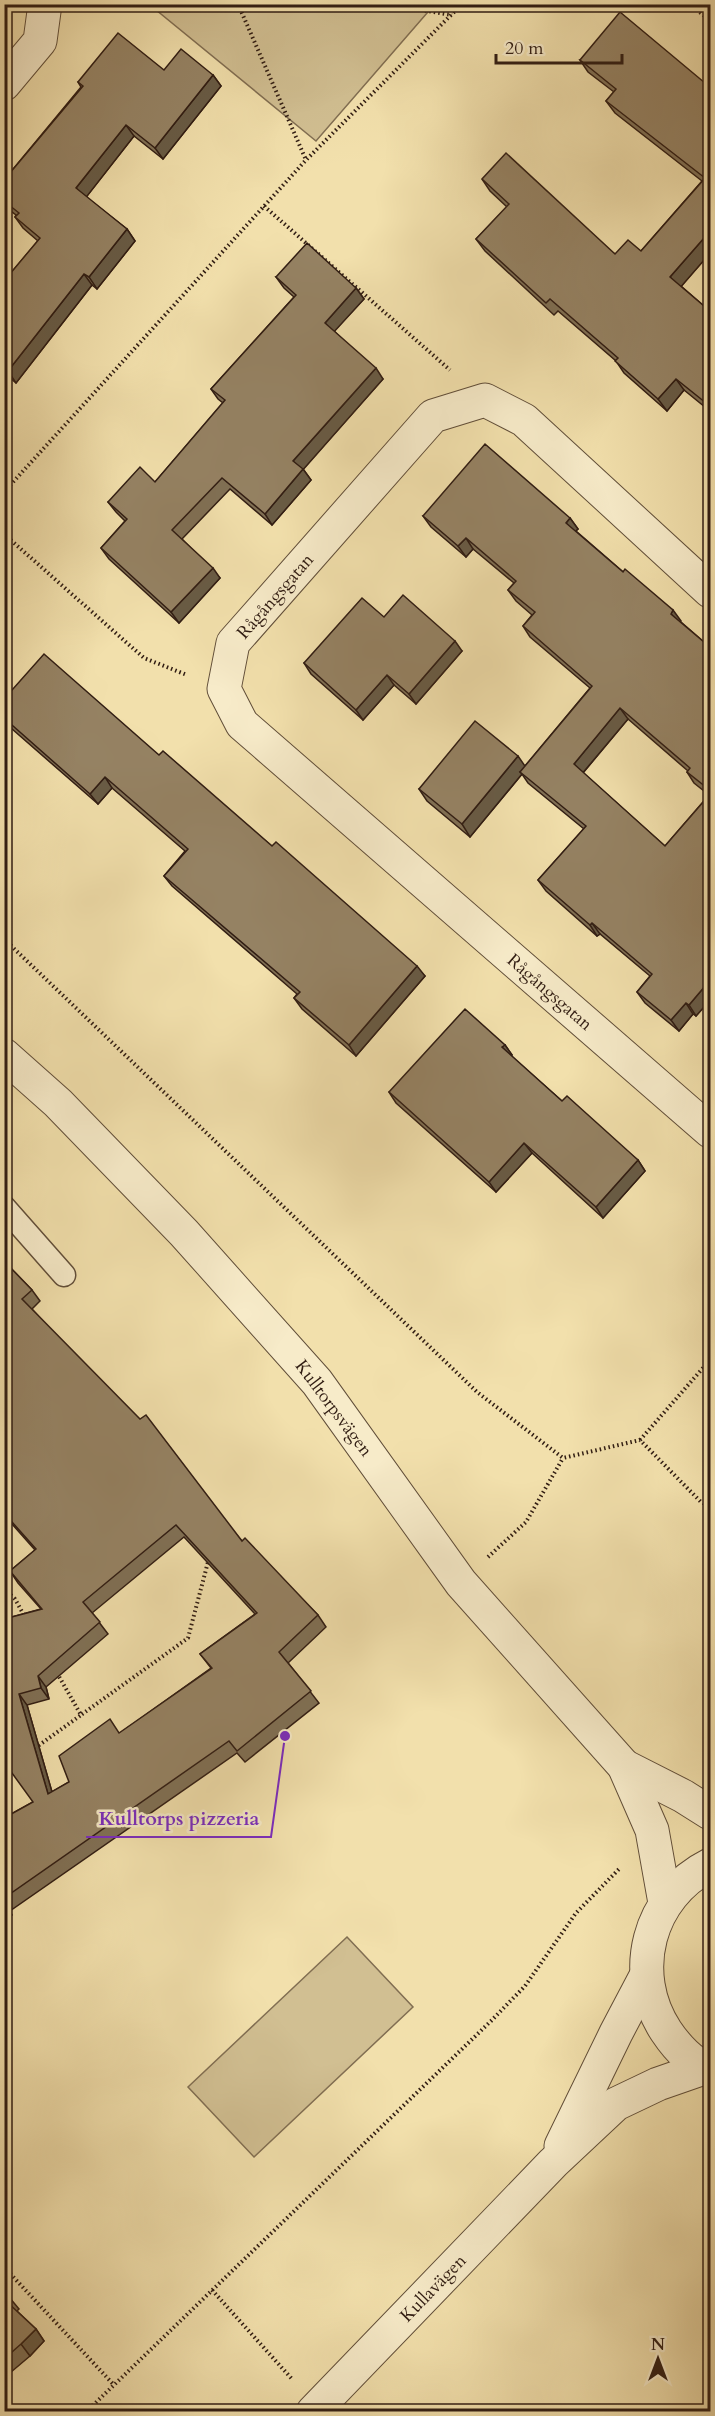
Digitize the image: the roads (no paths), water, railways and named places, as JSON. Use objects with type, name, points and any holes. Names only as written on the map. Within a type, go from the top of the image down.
[{"type":"street","points":[[4,84],[40,42],[45,4]]},
{"type":"street","name":"Rågångsgatan","points":[[711,591],[524,420],[485,400],[433,416],[233,643],[224,689],[242,724],[711,1131]]},
{"type":"street","name":"Kulltorpsvägen","points":[[10,1071],[58,1103],[184,1233],[317,1382],[461,1583],[624,1766],[652,1830],[665,1903]]},
{"type":"street","name":"Kulltorpsvägen","points":[[624,1766],[711,1813]]},
{"type":"street","name":"Kullavägen","points":[[707,2069],[675,2045],[655,2014],[645,1978],[649,1939],[665,1903],[684,1882],[711,1866]]},
{"type":"street","name":"Kullavägen","points":[[553,2163],[616,2032],[645,1978]]},
{"type":"street","name":"Kullavägen","points":[[315,2409],[553,2163],[616,2104],[658,2084],[707,2069]]},
{"type":"lane","points":[[4,1207],[64,1275]]},
{"type":"place","name":"Kulltorps pizzeria","points":[[285,1736]]}]
